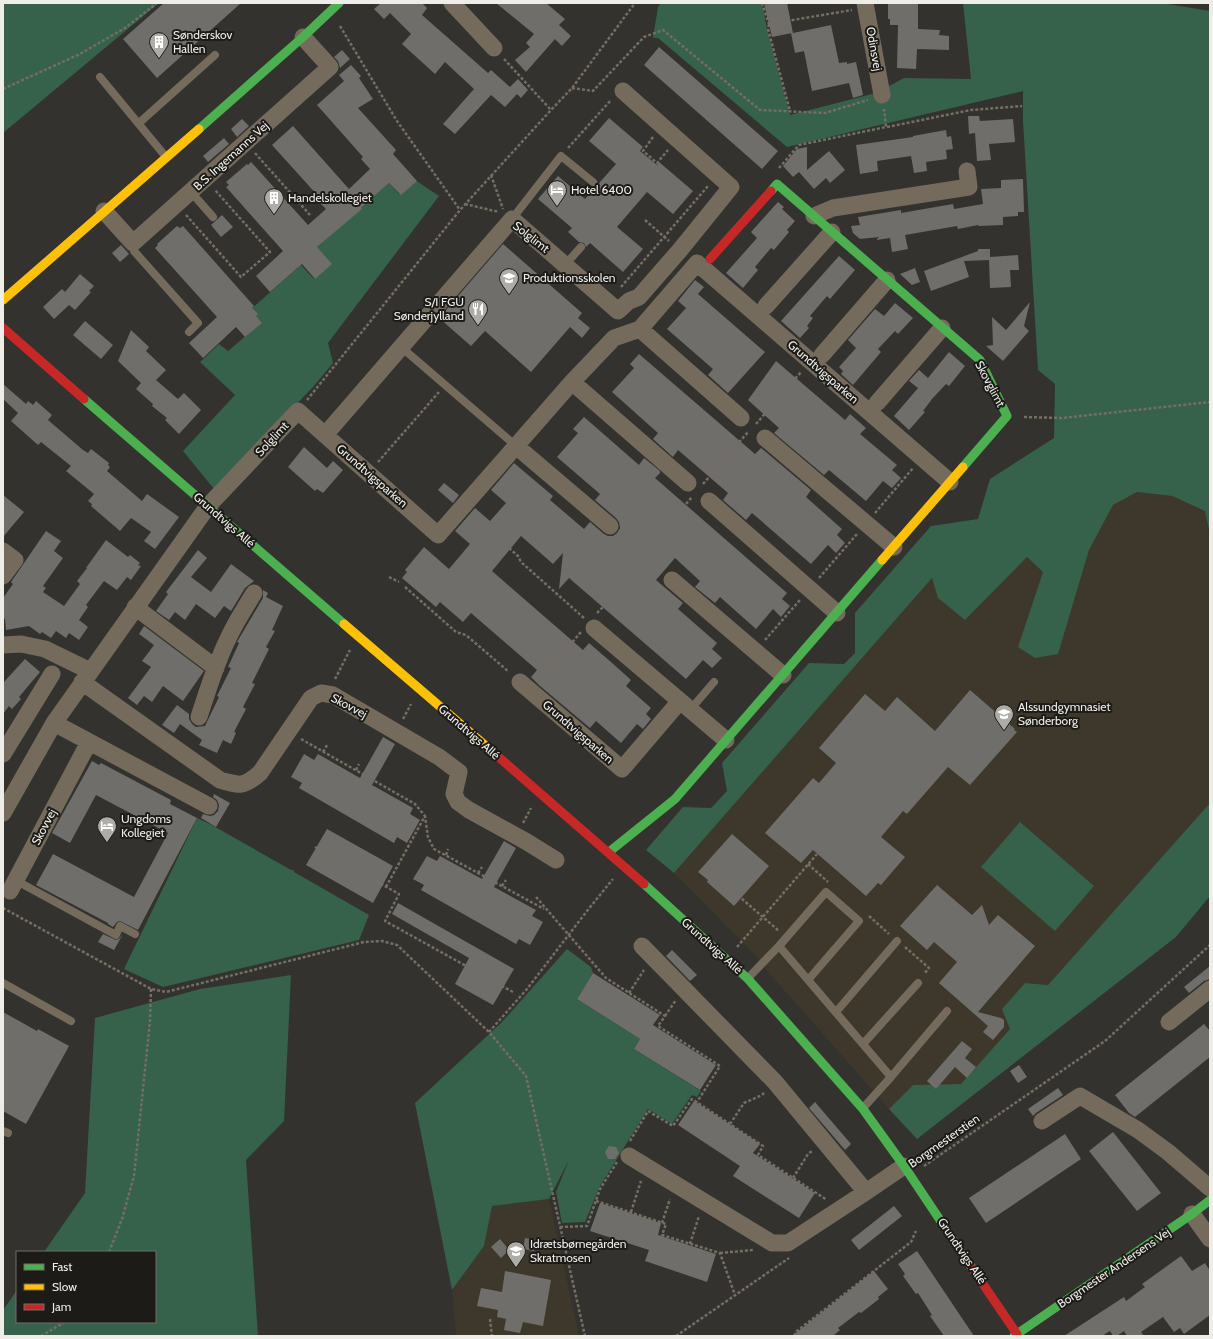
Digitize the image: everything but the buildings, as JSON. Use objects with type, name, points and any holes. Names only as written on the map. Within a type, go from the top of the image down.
[{"type":"street","points":[[3,300],[303,37],[339,3]]},
{"type":"street","points":[[452,3],[494,48]]},
{"type":"street","name":"Odinsvej","points":[[866,5],[882,95]]},
{"type":"street","name":"B.S. Ingemanns Vej","points":[[133,243],[330,67],[303,37]]},
{"type":"street","name":"Solglimt","points":[[208,506],[298,412],[325,435],[512,219],[618,311],[629,301],[639,297],[680,250],[731,187],[663,126],[619,93]]},
{"type":"street","points":[[814,216],[833,208],[969,187],[967,171]]},
{"type":"street","points":[[710,259],[773,181]]},
{"type":"street","name":"Skovglimt","points":[[773,181],[980,360],[1007,416],[950,482]]},
{"type":"street","points":[[104,211],[133,243]]},
{"type":"street","points":[[766,306],[832,232]]},
{"type":"street","name":"Grundtvigsparken","points":[[325,435],[438,535],[572,382],[614,338],[640,329],[697,263],[816,358],[922,458],[950,482]]},
{"type":"street","points":[[816,358],[887,280]]},
{"type":"street","name":"Grundtvigs Allé","points":[[3,328],[609,852],[748,978],[863,1109],[908,1170],[1017,1335]]},
{"type":"street","points":[[877,404],[942,328]]},
{"type":"street","points":[[640,329],[741,418]]},
{"type":"street","points":[[572,382],[694,488]]},
{"type":"street","points":[[765,438],[894,547]]},
{"type":"street","points":[[516,446],[610,526]]},
{"type":"street","points":[[609,852],[675,800],[950,482]]},
{"type":"street","points":[[709,501],[837,613]]},
{"type":"street","points":[[3,813],[54,723],[208,506]]},
{"type":"street","points":[[3,551],[15,560],[3,576]]},
{"type":"street","points":[[672,580],[783,675]]},
{"type":"street","points":[[199,717],[216,668],[234,625],[254,593]]},
{"type":"street","points":[[135,607],[216,668]]},
{"type":"street","points":[[592,625],[726,740]]},
{"type":"street","name":"Skovvej","points":[[3,645],[21,644],[45,649],[86,676],[220,780],[236,785],[248,783],[260,773],[311,698],[321,693],[333,695],[439,756],[458,772],[454,794],[458,802],[469,810],[515,835],[556,860]]},
{"type":"street","points":[[3,754],[52,674]]},
{"type":"street","name":"Grundtvigsparken","points":[[525,687],[622,770],[685,705]]},
{"type":"street","points":[[54,723],[209,806]]},
{"type":"street","name":"Skovvej","points":[[12,886],[89,742]]},
{"type":"street","points":[[642,946],[774,1082],[866,1192]]},
{"type":"street","points":[[1169,1022],[1210,989]]},
{"type":"street","points":[[1042,1121],[1080,1096],[1138,1130],[1168,1152],[1210,1188]]},
{"type":"street","points":[[626,1152],[646,1167],[772,1243],[788,1243],[866,1192],[908,1170]]},
{"type":"street","name":"Borgmester Andersens Vej","points":[[1017,1335],[1210,1200]]},
{"type":"street","points":[[1192,1214],[1210,1239]]},
{"type":"lane","points":[[138,123],[215,56]]},
{"type":"lane","points":[[100,77],[166,157]]},
{"type":"lane","points":[[512,219],[561,156],[593,182]]},
{"type":"lane","points":[[191,192],[213,217]]},
{"type":"lane","points":[[133,243],[134,251],[198,323],[189,332]]},
{"type":"lane","points":[[565,265],[581,247]]},
{"type":"lane","points":[[401,347],[516,446]]},
{"type":"lane","points":[[685,705],[714,682]]},
{"type":"lane","points":[[12,886],[116,935],[120,926],[135,934]]},
{"type":"lane","points":[[748,978],[826,892],[860,920],[808,980]]},
{"type":"lane","points":[[836,1012],[897,941]]},
{"type":"lane","points":[[778,946],[891,1076]]},
{"type":"lane","points":[[3,983],[71,1021]]},
{"type":"lane","points":[[863,1044],[918,983]]},
{"type":"lane","points":[[863,1109],[947,1011]]},
{"type":"path","points":[[3,89],[80,54],[125,28],[156,3]]},
{"type":"path","points":[[298,412],[465,204],[572,88],[635,3]]},
{"type":"path","points":[[762,3],[769,24],[768,29],[790,111]]},
{"type":"path","points":[[769,24],[866,5]]},
{"type":"path","points":[[330,11],[397,121],[460,210]]},
{"type":"path","points":[[572,88],[593,92],[644,37],[663,30],[760,110],[825,113],[882,95],[886,127]]},
{"type":"path","points":[[494,48],[551,110]]},
{"type":"path","points":[[561,156],[619,93]]},
{"type":"path","points":[[773,181],[799,145],[972,110],[1022,106]]},
{"type":"path","points":[[663,126],[643,150],[657,163],[672,146]]},
{"type":"path","points":[[246,143],[310,215]]},
{"type":"path","points":[[465,204],[505,214],[491,175]]},
{"type":"path","points":[[176,204],[242,277],[270,252],[205,179]]},
{"type":"path","points":[[608,302],[713,181]]},
{"type":"path","points":[[645,220],[680,250]]},
{"type":"path","points":[[674,519],[694,488],[816,358]]},
{"type":"path","points":[[369,473],[445,385]]},
{"type":"path","points":[[1007,416],[1062,418],[1210,402]]},
{"type":"path","points":[[756,651],[922,458]]},
{"type":"path","points":[[510,548],[518,556],[521,562],[592,625]]},
{"type":"path","points":[[389,577],[399,582]]},
{"type":"path","points":[[405,586],[456,632],[466,635],[525,687],[592,625],[602,607]]},
{"type":"path","points":[[327,694],[358,636]]},
{"type":"path","points":[[396,732],[420,689]]},
{"type":"path","points":[[288,732],[415,804],[426,816],[428,837],[434,848],[546,910]]},
{"type":"path","points":[[324,752],[328,745]]},
{"type":"path","points":[[356,770],[359,764]]},
{"type":"path","points":[[380,784],[382,779]]},
{"type":"path","points":[[515,835],[540,792]]},
{"type":"path","points":[[386,887],[426,816]]},
{"type":"path","points":[[315,847],[399,894],[385,921],[513,992]]},
{"type":"path","points":[[446,855],[448,849]]},
{"type":"path","points":[[727,959],[817,854]]},
{"type":"path","points":[[808,864],[832,885]]},
{"type":"path","points":[[489,1032],[527,989],[568,935],[624,866]]},
{"type":"path","points":[[704,866],[786,937]]},
{"type":"path","points":[[478,873],[482,867]]},
{"type":"path","points":[[502,886],[506,880]]},
{"type":"path","points":[[536,897],[606,978],[665,1016],[658,1026],[720,1066],[696,1102]]},
{"type":"path","points":[[3,908],[151,989],[166,992],[364,942],[382,941],[397,945],[489,1032],[526,1076],[585,1336]]},
{"type":"path","points":[[868,915],[928,968],[918,983]]},
{"type":"path","name":"Borgmesterstien","points":[[908,1170],[1105,1041],[1210,945]]},
{"type":"path","points":[[629,993],[641,972],[653,958]]},
{"type":"path","points":[[109,1251],[122,1219],[134,1176],[150,1022],[151,989]]},
{"type":"path","points":[[730,1124],[744,1103],[762,1095],[774,1082]]},
{"type":"path","points":[[560,1227],[587,1226],[600,1189],[626,1152],[648,1111],[673,1126],[692,1099],[763,1146],[758,1155],[840,1209]]},
{"type":"path","points":[[793,1178],[808,1154],[824,1141]]},
{"type":"path","points":[[630,1212],[646,1167]]},
{"type":"path","points":[[662,1223],[675,1184]]},
{"type":"path","points":[[596,1201],[666,1224],[662,1235],[720,1253],[764,1249],[772,1243]]},
{"type":"path","points":[[690,1244],[704,1202]]},
{"type":"path","points":[[794,1336],[797,1331],[911,1242],[916,1231]]},
{"type":"path","points":[[720,1253],[735,1295]]},
{"type":"path","points":[[676,1336],[794,1255]]},
{"type":"path","points":[[490,1319],[492,1336]]},
{"type":"path","points":[[41,1336],[63,1323]]},
{"type":"shaded area","name":"Alssundgymnasiet Sønderborg","points":[[1137,492],[1172,496],[1206,511],[1210,534],[1210,803],[1048,985],[1025,983],[1010,1029],[961,1085],[913,1085],[889,1109],[753,953],[674,873],[932,578],[965,620],[1027,557],[1043,572],[1018,647],[1057,654],[1089,550],[1113,505]]},
{"type":"shaded area","name":"Idrætsbørnegården Skratmosen","points":[[549,1199],[579,1336],[456,1336],[452,1290],[484,1246],[492,1206]]},
{"type":"green space","points":[[3,3],[159,3],[3,133]]},
{"type":"green space","points":[[661,3],[762,3],[767,29],[790,115],[876,93],[904,78],[971,79],[963,3],[1162,3],[1210,11],[1210,534],[1205,511],[1172,496],[1137,492],[1113,505],[1089,550],[1058,654],[1035,658],[1018,647],[1043,572],[1027,557],[965,620],[938,598],[932,578],[674,873],[646,850],[683,807],[711,808],[727,791],[722,763],[809,663],[844,664],[855,653],[855,613],[931,526],[978,519],[990,479],[1054,438],[1055,384],[1038,370],[1023,121],[1023,91],[787,147],[658,38],[653,38],[658,7]]},
{"type":"green space","points":[[415,180],[439,196],[328,343],[333,363],[313,387],[214,489],[183,451],[235,395],[200,362],[219,344],[228,351],[261,323],[250,310],[301,265],[314,279],[330,264],[316,248],[389,183],[399,194]]},
{"type":"green space","points":[[1210,803],[1210,896],[1176,937],[917,1139],[889,1109],[913,1085],[961,1084],[1010,1029],[1002,1009],[1025,983],[1048,985]]},
{"type":"green space","points":[[197,818],[291,870],[294,870],[294,872],[369,915],[359,940],[163,987],[124,969]]},
{"type":"green space","points":[[1020,822],[1094,886],[1055,931],[981,867]]},
{"type":"green space","points":[[567,949],[591,967],[593,973],[577,999],[640,1039],[634,1049],[701,1091],[697,1097],[692,1095],[672,1124],[648,1109],[600,1186],[585,1222],[562,1223],[556,1192],[569,1160],[549,1199],[492,1206],[484,1246],[452,1290],[415,1103],[501,1023]]},
{"type":"green space","points":[[291,975],[284,1121],[246,1160],[258,1336],[3,1336],[3,1310],[16,1291],[16,1323],[156,1323],[156,1251],[45,1251],[85,1193],[95,1018],[200,989]]},
{"type":"traffic: fast","points":[[199,129],[339,3]]},
{"type":"traffic: fast","points":[[771,191],[777,184],[980,360],[1007,416],[963,467]]},
{"type":"traffic: fast","points":[[84,399],[344,624]]},
{"type":"traffic: fast","points":[[609,852],[675,799],[882,560]]},
{"type":"traffic: fast","points":[[644,884],[748,979],[863,1109],[904,1166],[972,1268]]},
{"type":"traffic: fast","points":[[1014,1336],[1192,1214],[1210,1200]]},
{"type":"traffic: slow","points":[[3,300],[199,129]]},
{"type":"traffic: slow","points":[[882,560],[963,467]]},
{"type":"traffic: slow","points":[[344,624],[494,753]]},
{"type":"traffic: jam","points":[[710,259],[771,191]]},
{"type":"traffic: jam","points":[[3,328],[84,399]]},
{"type":"traffic: jam","points":[[494,753],[644,884]]},
{"type":"traffic: jam","points":[[972,1268],[1017,1334]]},
{"type":"place","name":"Sønderskov Hallen","points":[[159,59]]},
{"type":"place","name":"Hotel 6400","points":[[557,207]]},
{"type":"place","name":"Handelskollegiet","points":[[274,215]]},
{"type":"place","name":"Produktionsskolen","points":[[509,295]]},
{"type":"place","name":"S/I FGU Sønderjylland","points":[[478,326]]},
{"type":"place","name":"Alssundgymnasiet Sønderborg","points":[[1004,731]]},
{"type":"place","name":"Ungdoms Kollegiet","points":[[107,843]]},
{"type":"place","name":"Idrætsbørnegården Skratmosen","points":[[516,1268]]}]
